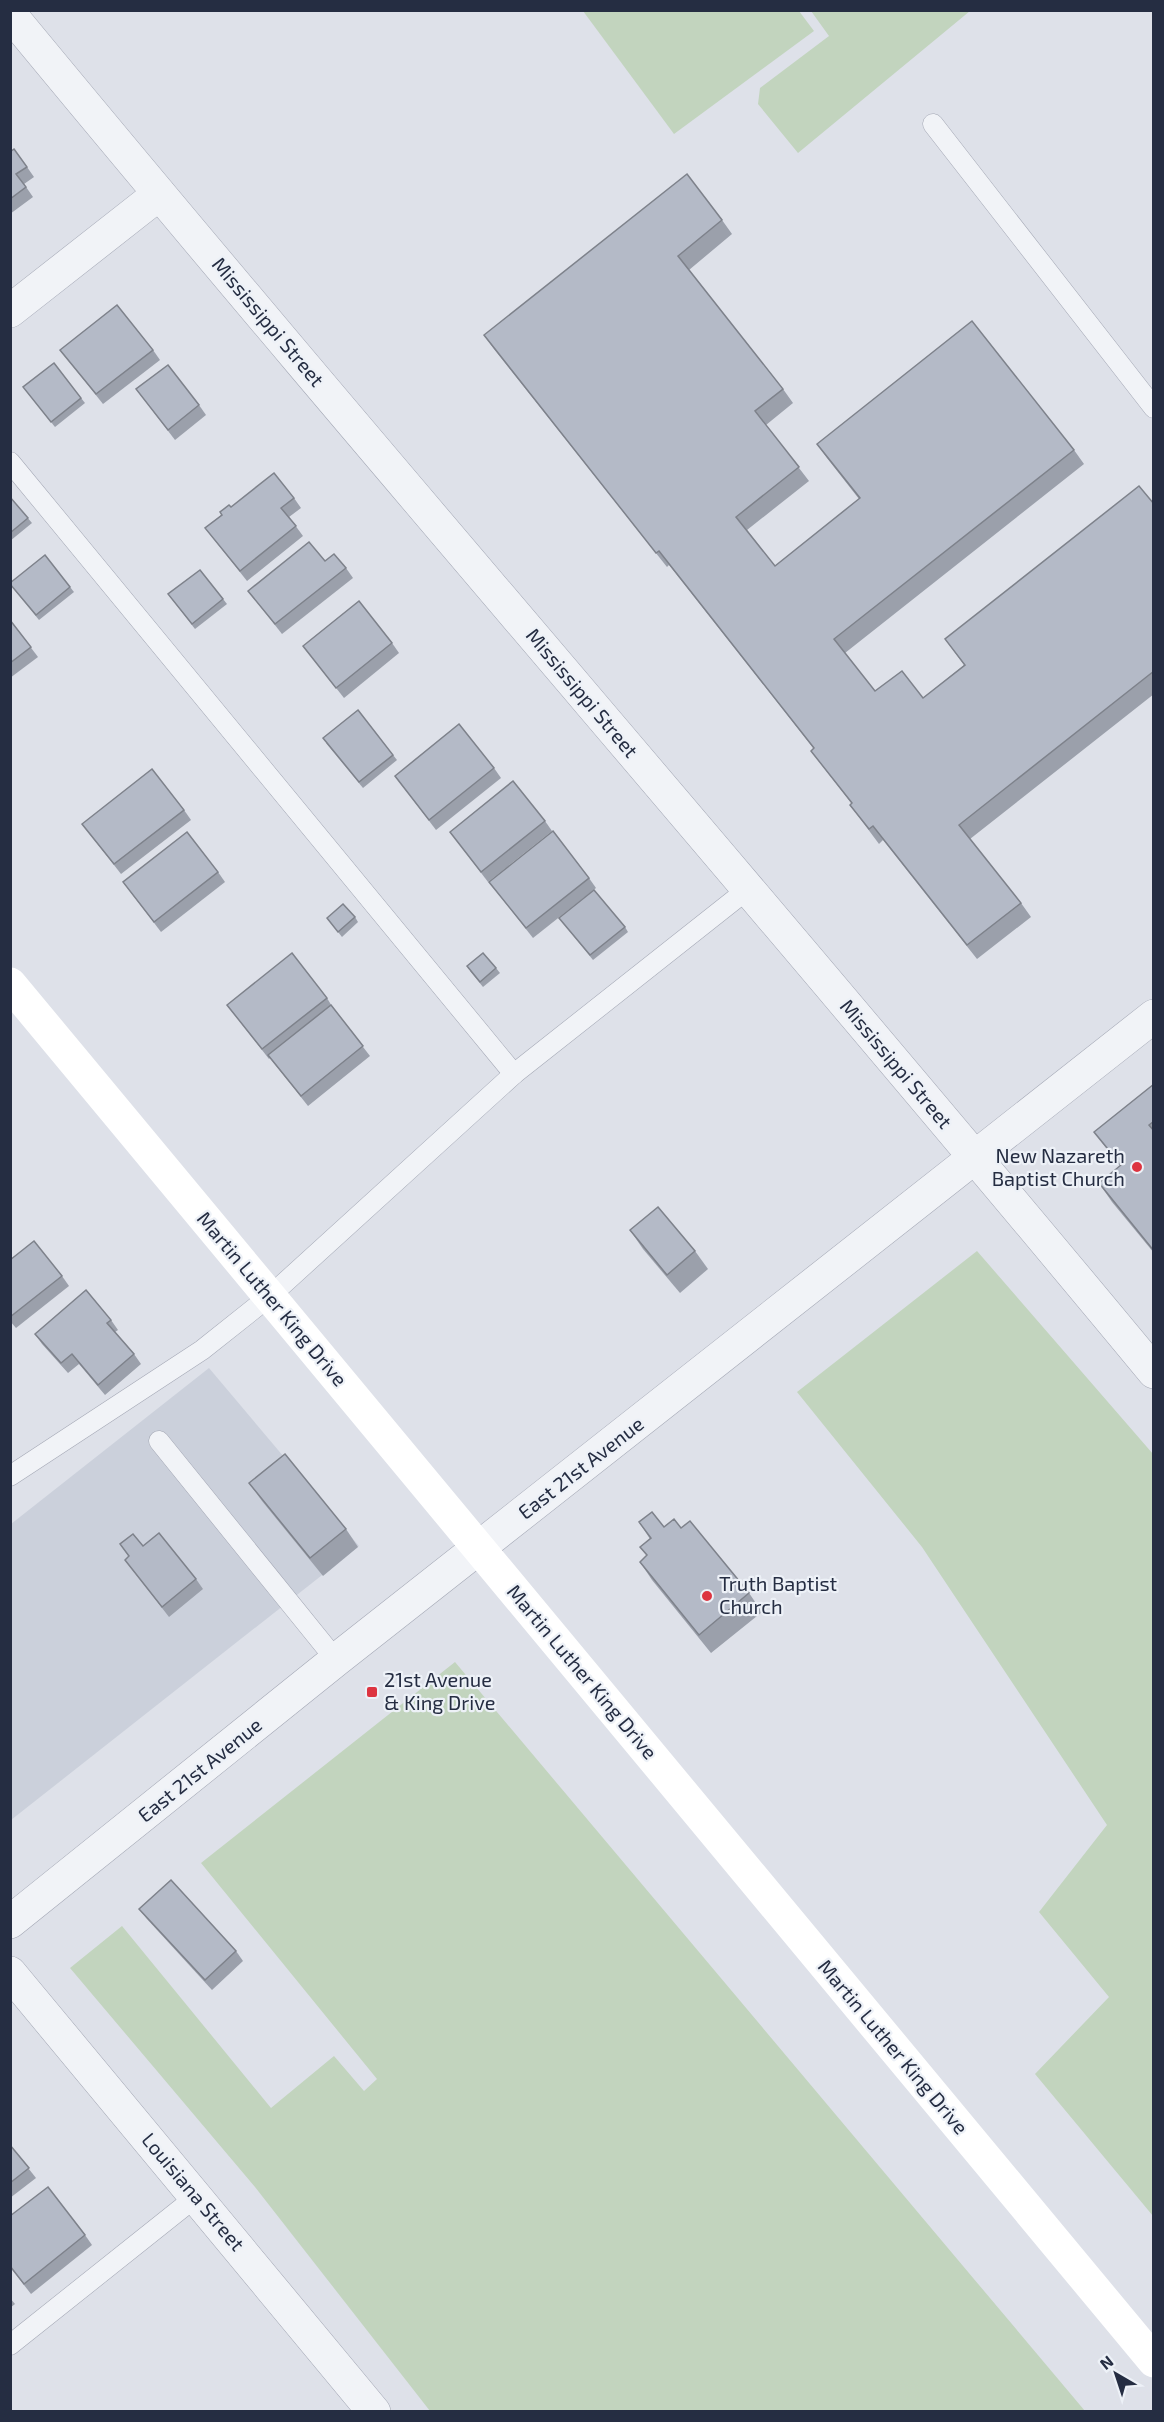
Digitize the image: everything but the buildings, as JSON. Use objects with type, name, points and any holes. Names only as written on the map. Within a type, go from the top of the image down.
[{"type":"main road","name":"Martin Luther King Drive","points":[[10,984],[1154,2361]]},
{"type":"street","name":"Mississippi Street","points":[[10,15],[1154,1372]]},
{"type":"street","points":[[10,311],[159,194]]},
{"type":"street","name":"East 21st Avenue","points":[[10,1922],[336,1660],[480,1549],[1154,1016]]},
{"type":"street","name":"Louisiana Street","points":[[10,1973],[374,2412]]},
{"type":"lane","points":[[933,124],[1154,408]]},
{"type":"lane","points":[[10,462],[514,1074]]},
{"type":"lane","points":[[10,1476],[202,1350],[270,1296],[514,1074],[748,889]]},
{"type":"lane","points":[[159,1441],[336,1660]]},
{"type":"lane","points":[[10,2345],[197,2196]]},
{"type":"shaded area","points":[[209,1368],[359,1546],[11,1820],[11,1524]]},
{"type":"green space","points":[[583,11],[799,11],[814,31],[674,134]]},
{"type":"green space","points":[[811,11],[970,11],[798,153],[758,104],[760,88],[829,36]]},
{"type":"green space","points":[[977,1251],[1153,1454],[1153,2216],[1035,2074],[1109,1997],[1039,1912],[1107,1825],[922,1547],[797,1392]]},
{"type":"green space","points":[[455,1662],[1085,2411],[430,2411],[255,2187],[70,1968],[122,1926],[271,2108],[334,2056],[364,2091],[377,2079],[201,1863]]},
{"type":"place","name":"New Nazareth Baptist Church","points":[[1137,1167]]},
{"type":"place","name":"Truth Baptist Church","points":[[707,1596]]},
{"type":"place","name":"21st Avenue & King Drive","points":[[372,1692]]}]
